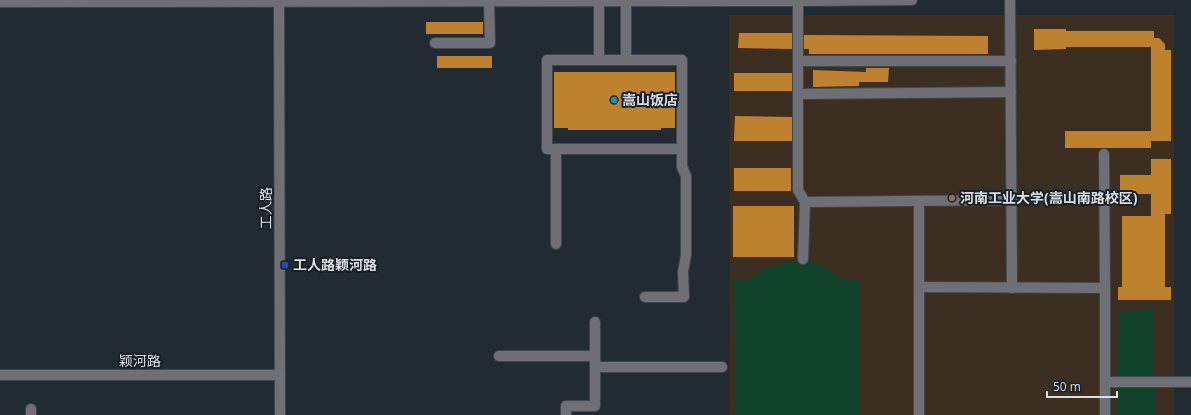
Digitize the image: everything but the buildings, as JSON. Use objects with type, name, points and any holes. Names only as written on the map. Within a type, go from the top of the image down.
[{"type":"street","points":[[0,2],[798,2],[912,0]]},
{"type":"street","points":[[1010,0],[1012,288]]},
{"type":"street","name":"工人路","points":[[279,1],[280,415]]},
{"type":"street","points":[[435,43],[490,43],[490,2]]},
{"type":"street","points":[[599,2],[599,60]]},
{"type":"street","points":[[626,2],[626,60]]},
{"type":"street","points":[[798,2],[798,190],[805,202],[803,259]]},
{"type":"street","points":[[645,297],[684,297],[683,272],[686,255],[686,176],[682,167],[682,149],[682,60],[547,60],[547,149],[682,149]]},
{"type":"street","points":[[798,61],[1011,61]]},
{"type":"street","points":[[798,94],[1011,92]]},
{"type":"street","points":[[556,149],[556,244]]},
{"type":"street","points":[[1104,154],[1105,415]]},
{"type":"street","points":[[805,202],[1012,200]]},
{"type":"street","points":[[919,201],[919,415]]},
{"type":"street","points":[[919,287],[1105,288]]},
{"type":"street","points":[[566,415],[566,406],[595,406],[595,322]]},
{"type":"street","points":[[499,356],[595,356]]},
{"type":"street","points":[[595,367],[722,367]]},
{"type":"street","name":"颖河路","points":[[0,375],[280,375]]},
{"type":"street","points":[[1105,382],[1191,382]]},
{"type":"shaded area","name":"河南工业大学(嵩山南路校区)","points":[[729,15],[1174,15],[1174,415],[730,415]]},
{"type":"green space","points":[[803,259],[818,264],[842,279],[859,279],[860,415],[736,415],[734,280],[749,280],[766,268]]},
{"type":"green space","points":[[1154,310],[1154,377],[1118,376],[1119,311]]},
{"type":"green space","points":[[1118,385],[1156,385],[1155,415],[1118,415]]},
{"type":"place","name":"嵩山饭店","points":[[614,100]]},
{"type":"place","name":"河南工业大学(嵩山南路校区)","points":[[952,198]]},
{"type":"place","name":"工人路颖河路","points":[[285,265]]}]
